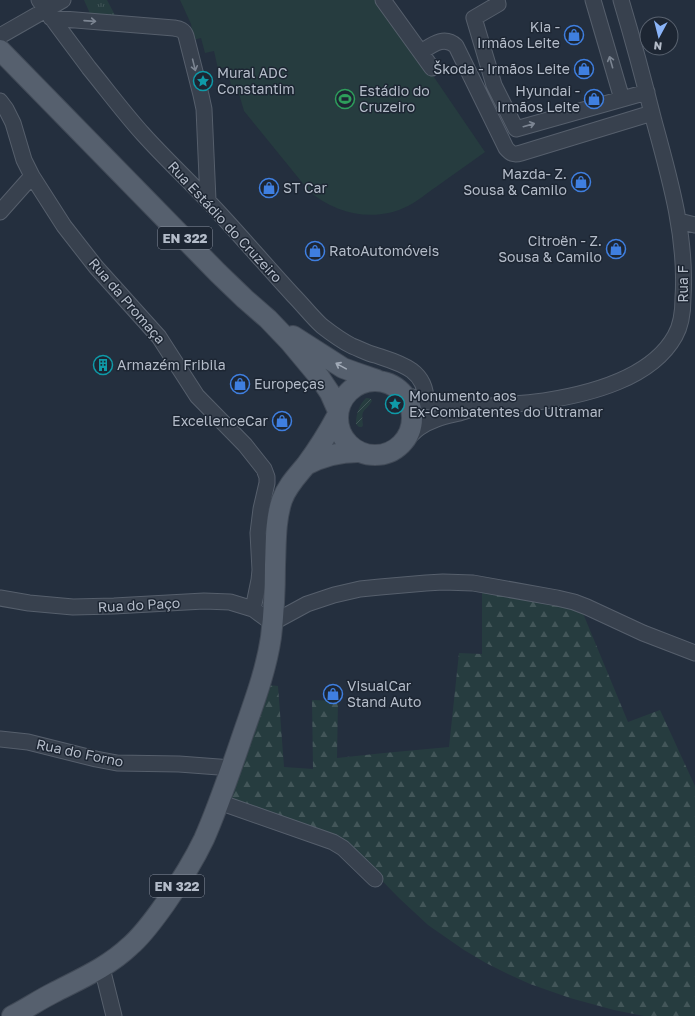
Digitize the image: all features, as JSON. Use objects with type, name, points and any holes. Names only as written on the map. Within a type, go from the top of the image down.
[{"type":"main road","name":"EN 322","points":[[0,50],[218,273],[268,319],[290,342],[320,378],[330,393],[338,414],[338,427],[342,437],[349,446],[358,452]]},
{"type":"main road","name":"EN 322","points":[[268,319],[343,368],[396,386],[410,403],[413,415],[412,427],[407,438],[400,446],[390,452],[380,455],[369,455],[358,452],[336,453],[306,465]]},
{"type":"main road","name":"EN 322","points":[[12,1016],[102,968],[120,955],[140,937],[150,925],[172,895],[193,860],[203,840],[232,768],[262,679],[269,648],[275,599],[276,532],[279,508],[282,498],[329,432],[338,414],[343,399],[354,387],[366,381],[377,380]]},
{"type":"street","points":[[0,36],[63,0]]},
{"type":"street","points":[[383,0],[432,68]]},
{"type":"street","points":[[497,0],[498,4],[474,18],[494,85],[516,129],[647,92]]},
{"type":"street","points":[[593,0],[622,99]]},
{"type":"street","name":"Rua F","points":[[481,407],[543,401],[572,396],[618,382],[655,360],[676,335],[682,317],[684,296],[679,221],[647,92],[621,0]]},
{"type":"street","points":[[43,11],[174,28],[184,31],[203,104],[208,200]]},
{"type":"street","name":"Rua Estádio do Cruzeiro","points":[[43,11],[128,116],[170,163],[208,200],[266,266],[322,326],[351,346],[410,369],[421,381],[426,394],[426,401]]},
{"type":"street","points":[[421,52],[445,40],[456,46],[506,148],[514,154],[652,113]]},
{"type":"street","name":"Rua da Promaça","points":[[0,101],[13,123],[24,160],[32,176],[76,242],[96,267],[159,337],[197,396],[245,445],[264,469],[267,477],[267,483],[261,509],[258,532],[260,570],[253,609]]},
{"type":"street","points":[[0,212],[32,176]]},
{"type":"street","points":[[679,221],[695,225]]},
{"type":"street","points":[[403,393],[418,400],[434,403],[481,407]]},
{"type":"street","points":[[407,438],[418,428],[434,420],[481,407]]},
{"type":"street","points":[[272,623],[307,604],[334,595],[360,589],[426,583],[466,583],[491,586],[574,602],[643,633],[695,653]]},
{"type":"street","name":"Rua do Paço","points":[[0,598],[29,603],[73,607],[221,601],[230,602],[253,609],[272,623]]},
{"type":"street","name":"Rua do Forno","points":[[0,739],[28,742],[117,763],[179,764],[232,768]]},
{"type":"street","points":[[219,802],[333,842],[343,848],[376,880]]},
{"type":"street","points":[[102,968],[114,1016]]},
{"type":"green space","points":[[84,0],[107,0],[117,19],[92,18]]},
{"type":"green space","name":"Estádio do Cruzeiro","points":[[180,0],[377,0],[421,58],[485,152],[415,202],[395,211],[369,215],[356,214],[331,205],[319,199],[309,191],[244,111],[237,87],[232,88],[226,67],[218,69],[214,51],[205,53],[201,38],[193,40],[191,24]]},
{"type":"green space","points":[[366,398],[371,399],[372,401],[362,415],[362,427],[359,427],[356,424],[357,413],[361,404]]},
{"type":"green space","points":[[482,590],[528,597],[582,611],[628,722],[660,710],[695,786],[695,1016],[644,1016],[614,1010],[570,998],[530,984],[508,974],[464,950],[428,925],[351,849],[230,800],[268,685],[278,686],[284,767],[313,769],[312,700],[338,701],[337,758],[449,747],[459,653],[482,654]]},
{"type":"place","name":"Kia - Irmãos Leite","points":[[574,35]]},
{"type":"place","name":"Škoda - Irmãos Leite","points":[[584,69]]},
{"type":"place","name":"Mural ADC Constantim","points":[[203,81]]},
{"type":"place","name":"Estádio do Cruzeiro","points":[[345,99]]},
{"type":"place","name":"Hyundai - Irmãos Leite","points":[[594,99]]},
{"type":"place","name":"Mazda- Z. Sousa & Camilo","points":[[581,182]]},
{"type":"place","name":"ST Car","points":[[269,188]]},
{"type":"place","name":"Citroën - Z. Sousa & Camilo","points":[[616,249]]},
{"type":"place","name":"RatoAutomóveis","points":[[315,251]]},
{"type":"place","name":"Armazém Fribila","points":[[103,365]]},
{"type":"place","name":"Europeças","points":[[240,384]]},
{"type":"place","name":"Monumento aos Ex-Combatentes do Ultramar","points":[[395,404]]},
{"type":"place","name":"ExcellenceCar","points":[[282,421]]},
{"type":"place","name":"VisualCar Stand Auto","points":[[333,694]]}]
